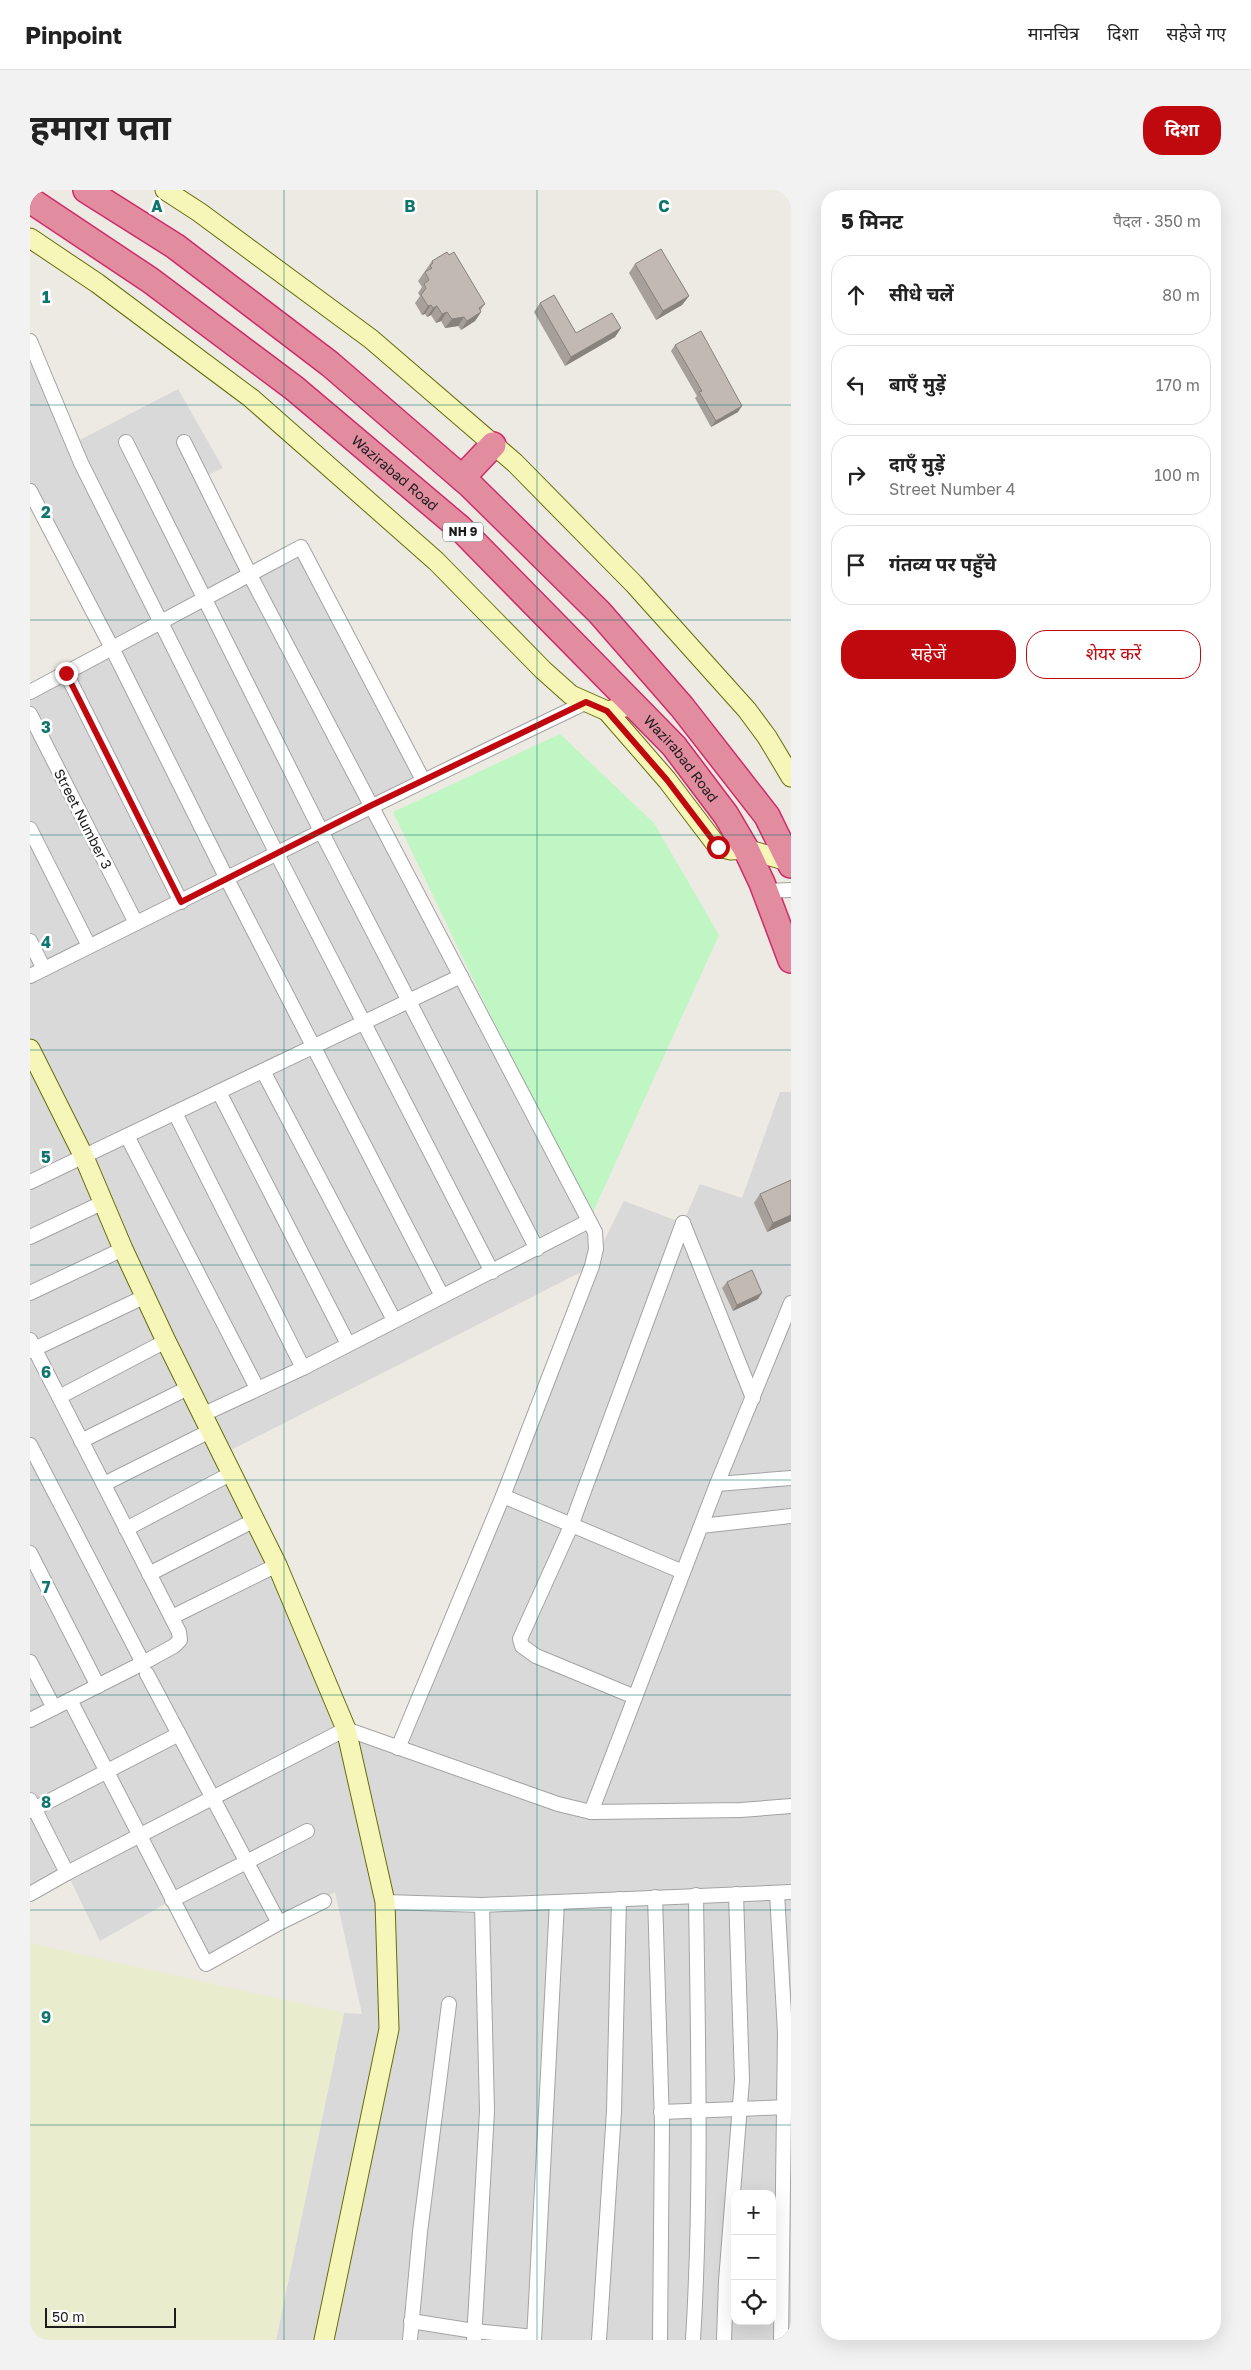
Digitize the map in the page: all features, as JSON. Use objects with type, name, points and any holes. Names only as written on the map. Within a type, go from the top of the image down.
[{"type":"highway","name":"NH 9","points":[[86,190],[175,246],[330,364],[462,478],[599,612],[674,697],[767,816],[790,863]]},
{"type":"highway","name":"Wazirabad Road","points":[[30,200],[150,280],[294,388],[460,528],[640,712],[685,762],[726,815],[746,850],[765,891],[791,960]]},
{"type":"highway","points":[[462,478],[494,445]]},
{"type":"highway","points":[[640,712],[674,697]]},
{"type":"street","points":[[165,190],[206,217],[371,339],[514,463],[634,584],[747,710],[767,737],[791,777]]},
{"type":"street","points":[[30,238],[97,283],[250,398],[436,562],[562,688],[586,702],[607,711],[640,712]]},
{"type":"street","points":[[30,341],[81,463],[277,854],[492,1272]]},
{"type":"street","points":[[126,442],[321,831],[537,1249]]},
{"type":"street","points":[[184,442],[250,575],[370,806],[595,1232],[596,1250],[592,1266],[503,1496],[398,1748]]},
{"type":"street","points":[[30,491],[112,648],[227,880],[442,1296]]},
{"type":"street","points":[[30,692],[301,548],[423,780]]},
{"type":"street","points":[[66,673],[181,902]]},
{"type":"street","points":[[30,976],[227,880],[370,806],[586,702]]},
{"type":"street","points":[[607,711],[667,780],[718,847],[731,850],[746,850],[790,863]]},
{"type":"street","name":"Street Number 3","points":[[30,714],[136,924]]},
{"type":"street","points":[[30,829],[89,946]]},
{"type":"street","points":[[765,891],[791,890]]},
{"type":"street","points":[[30,941],[44,969]]},
{"type":"street","points":[[30,1182],[461,976]]},
{"type":"street","points":[[30,1049],[84,1156],[166,1341],[208,1422],[277,1565],[346,1729],[385,1902],[389,2029],[324,2340]]},
{"type":"street","points":[[263,1071],[394,1320]]},
{"type":"street","points":[[220,1092],[348,1344]]},
{"type":"street","points":[[175,1113],[303,1368]]},
{"type":"street","points":[[127,1136],[256,1388]]},
{"type":"street","points":[[30,1237],[104,1202]]},
{"type":"street","points":[[104,1484],[208,1422],[256,1388],[303,1368],[590,1221]]},
{"type":"street","points":[[635,1697],[536,1656],[522,1646],[520,1639],[571,1526],[683,1224],[753,1398]]},
{"type":"street","points":[[30,1294],[124,1249]]},
{"type":"street","points":[[30,1720],[98,1686],[145,1668],[180,1640],[179,1632],[172,1617],[59,1397],[31,1347],[146,1296]]},
{"type":"street","points":[[591,1812],[717,1484],[791,1303]]},
{"type":"street","points":[[59,1397],[166,1341]]},
{"type":"street","points":[[81,1441],[190,1388]]},
{"type":"street","points":[[30,1445],[212,1798],[279,1923]]},
{"type":"street","points":[[126,1529],[232,1473]]},
{"type":"street","points":[[717,1484],[791,1478]]},
{"type":"street","points":[[503,1496],[683,1572]]},
{"type":"street","points":[[701,1526],[791,1516]]},
{"type":"street","points":[[149,1574],[256,1520]]},
{"type":"street","points":[[30,1553],[98,1686]]},
{"type":"street","points":[[172,1617],[277,1565]]},
{"type":"street","points":[[30,1662],[54,1708]]},
{"type":"street","points":[[70,1700],[206,1964],[279,1923],[324,1901]]},
{"type":"street","points":[[30,1894],[346,1729],[558,1804],[591,1812],[741,1810],[791,1806]]},
{"type":"street","points":[[67,1873],[31,1806],[179,1734]]},
{"type":"street","points":[[172,1900],[306,1831]]},
{"type":"street","points":[[385,1902],[482,1905],[791,1892]]},
{"type":"street","points":[[776,1893],[788,2107],[781,2340]]},
{"type":"street","points":[[724,2340],[726,2281],[742,2080],[736,1894]]},
{"type":"street","points":[[693,2340],[697,2272],[699,2111],[696,1895]]},
{"type":"street","points":[[655,1897],[661,2112],[660,2340]]},
{"type":"street","points":[[599,2340],[614,2111],[619,1899]]},
{"type":"street","points":[[411,2321],[474,2336],[534,2338],[557,1902]]},
{"type":"street","points":[[474,2336],[487,2111],[482,1905]]},
{"type":"street","points":[[410,2340],[420,2232],[448,2004]]},
{"type":"street","points":[[661,2112],[788,2107]]},
{"type":"shaded area","points":[[30,356],[76,442],[178,389],[223,468],[203,477],[250,575],[301,547],[423,780],[371,806],[589,1221],[593,1263],[624,1201],[683,1223],[700,1184],[742,1198],[780,1092],[791,1092],[791,2340],[276,2340],[344,2013],[362,2014],[335,1892],[206,1964],[172,1900],[100,1941],[67,1873],[30,1894],[30,692],[111,648],[30,491]],"holes":[[[591,1267],[398,1748],[345,1729],[223,1454]]]},
{"type":"green space","points":[[560,734],[654,823],[719,935],[589,1221],[393,812]]},
{"type":"green space","points":[[30,1943],[344,2013],[276,2340],[30,2340]]},
{"type":"building","points":[[661,249],[689,296],[663,311],[635,264]]},
{"type":"building","points":[[447,252],[449,255],[454,252],[485,304],[479,308],[481,312],[467,321],[464,317],[452,319],[447,312],[442,314],[437,306],[433,308],[431,305],[428,306],[421,295],[426,288],[424,284],[429,280],[425,272],[432,268],[430,266],[433,263],[432,261]]},
{"type":"building","points":[[554,295],[576,333],[612,313],[621,328],[571,357],[540,303]]},
{"type":"building","points":[[701,331],[742,406],[716,421],[699,392],[702,391],[675,345]]},
{"type":"building","points":[[791,1180],[791,1215],[773,1223],[760,1194]]},
{"type":"building","points":[[752,1270],[762,1293],[737,1305],[727,1282]]},
{"type":"route","points":[[66,673],[181,902],[370,806],[586,702],[597,705],[607,711],[667,780],[718,847]]}]
